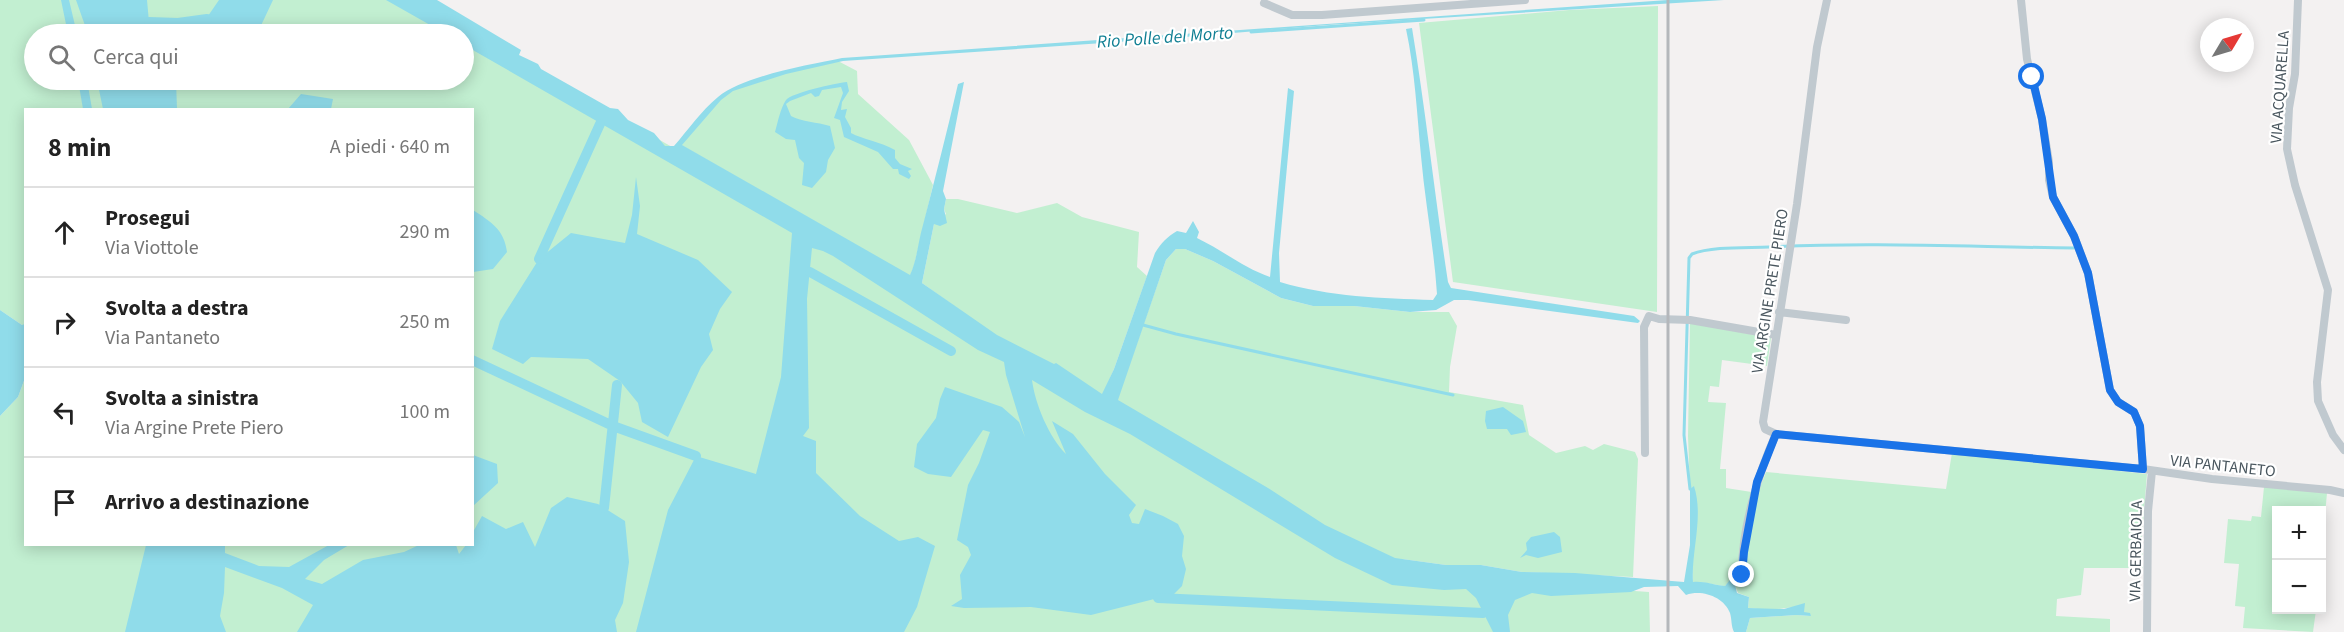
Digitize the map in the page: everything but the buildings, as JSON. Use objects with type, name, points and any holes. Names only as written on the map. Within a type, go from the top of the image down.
[{"type":"street","points":[[1264,3],[1292,15],[1322,15],[1525,0]]},
{"type":"street","name":"VIA ARGINE PRETE PIERO","points":[[1776,434],[1765,429],[1763,422],[1817,47],[1827,0]]},
{"type":"street","points":[[2021,0],[2027,59],[2042,119],[2053,197],[2074,236],[2088,273],[2110,390],[2118,402],[2134,412],[2140,426],[2143,469]]},
{"type":"street","name":"VIA ACQUARELLA","points":[[2298,0],[2295,74],[2289,108],[2287,149],[2295,185],[2328,290],[2317,382],[2318,401],[2333,435],[2344,450]]},
{"type":"street","points":[[1779,312],[1846,320]]},
{"type":"street","points":[[1645,453],[1644,327],[1649,316],[1776,335]]},
{"type":"street","points":[[1742,575],[1757,482],[1776,434]]},
{"type":"street","name":"VIA PANTANETO","points":[[1776,434],[2143,469],[2344,493]]},
{"type":"street","name":"VIA GERBAIOLA","points":[[2147,632],[2148,511],[2152,471]]},
{"type":"green space","points":[[0,0],[422,0],[459,24],[24,24],[24,90],[474,90],[474,34],[964,313],[922,283],[934,224],[946,214],[944,209],[946,199],[958,199],[1017,213],[1057,203],[1082,217],[1139,232],[1137,267],[1147,276],[1103,394],[1117,400],[1166,260],[1176,249],[1185,249],[1213,261],[1281,298],[1313,306],[1354,306],[1410,312],[1449,312],[1457,326],[1450,367],[1449,392],[1523,405],[1529,435],[1556,453],[1585,446],[1593,450],[1604,444],[1635,452],[1638,459],[1633,577],[1522,572],[1481,565],[1446,565],[1402,559],[1432,577],[1649,592],[1650,632],[0,632],[0,416],[18,397],[24,381],[24,546],[474,546],[474,108],[24,108],[24,330],[22,325],[0,310]]},
{"type":"green space","points":[[1658,6],[1657,312],[1453,282],[1419,23],[1569,10]]},
{"type":"green space","points":[[838,61],[857,71],[858,94],[909,140],[933,185],[910,276],[681,145],[727,92],[774,74]]},
{"type":"green space","points":[[1690,323],[1771,338],[1767,366],[1722,360],[1719,387],[1710,386],[1708,402],[1726,403],[1720,469],[1726,469],[1726,488],[1758,493],[1766,472],[1946,489],[1952,453],[2147,474],[2142,536],[2143,568],[2084,568],[2081,595],[2057,599],[2056,616],[2110,619],[2110,632],[1746,632],[1750,618],[1811,616],[1804,612],[1803,606],[1769,610],[1748,608],[1749,597],[1738,593],[1732,578],[1725,586],[1693,583],[1692,561],[1697,513],[1694,487],[1690,489],[1688,436]]},
{"type":"green space","points":[[2264,487],[2327,493],[2326,506],[2272,506],[2272,614],[2315,614],[2313,632],[2243,628],[2245,607],[2235,606],[2239,564],[2224,563],[2228,519],[2251,521],[2252,516],[2261,517]]},
{"type":"water","points":[[61,0],[69,0],[75,24],[66,24]]},
{"type":"water","points":[[76,0],[147,0],[150,24],[84,24]]},
{"type":"water","points":[[219,0],[273,0],[262,24],[202,24]]},
{"type":"water","points":[[386,0],[437,0],[521,50],[519,55],[538,64],[541,69],[610,108],[618,109],[628,120],[654,133],[665,146],[674,146],[706,108],[729,90],[759,77],[842,58],[1668,0],[1724,0],[1327,25],[843,61],[786,74],[733,91],[721,100],[682,145],[910,275],[958,84],[964,82],[943,191],[946,199],[944,209],[947,223],[940,226],[934,224],[922,283],[997,335],[1056,363],[1102,394],[1114,369],[1155,253],[1164,240],[1173,233],[1177,231],[1186,233],[1193,221],[1199,232],[1197,238],[1251,269],[1270,277],[1288,88],[1294,91],[1279,253],[1280,282],[1337,294],[1433,300],[1437,294],[1436,277],[1414,77],[1406,29],[1412,28],[1448,282],[1451,288],[1634,316],[1640,321],[1638,323],[1468,300],[1454,300],[1436,310],[1410,312],[1354,306],[1313,306],[1281,298],[1213,261],[1185,249],[1176,249],[1166,260],[1118,400],[1268,488],[1325,525],[1395,558],[1446,565],[1481,565],[1522,572],[1575,573],[1684,582],[1690,545],[1690,489],[1694,486],[1698,522],[1693,582],[1725,586],[1733,576],[1737,593],[1749,597],[1748,608],[1784,609],[1805,603],[1804,612],[1810,613],[1811,616],[1750,618],[1746,632],[1734,632],[1727,607],[1712,596],[1699,593],[1686,595],[1678,586],[1644,587],[1631,592],[1551,596],[1532,593],[1515,600],[1508,615],[1510,632],[1493,632],[1476,598],[1466,589],[1444,590],[1392,585],[1335,558],[1130,434],[1085,412],[1032,380],[1040,409],[1054,439],[1066,454],[1052,421],[1073,434],[1105,474],[1136,505],[1129,515],[1132,523],[1139,524],[1145,509],[1178,524],[1184,536],[1182,556],[1186,569],[1182,586],[1174,594],[1091,615],[1031,607],[964,608],[951,606],[962,599],[960,575],[971,555],[968,547],[957,540],[968,485],[990,432],[983,430],[951,477],[928,474],[914,467],[917,444],[936,418],[945,387],[1002,407],[1019,422],[1025,437],[1004,362],[978,350],[833,256],[812,248],[807,299],[809,428],[803,436],[816,441],[816,473],[860,516],[899,541],[918,537],[935,546],[917,607],[904,632],[636,632],[668,510],[696,456],[756,474],[781,377],[792,233],[474,51],[474,24],[428,24]]},
{"type":"water","points":[[847,82],[849,91],[842,102],[841,110],[847,109],[845,117],[851,133],[895,150],[895,158],[900,164],[912,169],[908,171],[911,176],[909,179],[899,174],[898,169],[893,169],[878,152],[844,137],[840,120],[834,118],[843,93],[841,87],[822,90],[819,96],[815,97],[811,93],[786,104],[791,116],[830,126],[835,148],[828,160],[826,172],[812,188],[802,185],[804,163],[799,158],[795,140],[786,139],[775,132],[782,107],[786,100],[796,94]]},
{"type":"water","points":[[80,90],[89,90],[92,108],[83,108]]},
{"type":"water","points":[[99,90],[176,90],[177,108],[103,108]]},
{"type":"water","points":[[301,94],[333,99],[331,108],[289,108]]},
{"type":"water","points":[[636,177],[640,206],[637,234],[698,260],[732,292],[720,309],[709,334],[713,350],[701,367],[668,437],[642,422],[638,403],[620,381],[588,359],[531,357],[523,364],[492,349],[500,321],[539,259],[571,233],[625,243],[632,215]]},
{"type":"water","points":[[474,211],[496,227],[503,237],[507,252],[493,269],[474,272]]},
{"type":"water","points":[[0,310],[24,324],[24,381],[18,397],[0,416]]},
{"type":"water","points":[[1503,407],[1523,421],[1526,432],[1511,435],[1507,429],[1487,429],[1486,411]]},
{"type":"water","points":[[474,455],[497,464],[498,483],[474,505]]},
{"type":"water","points":[[567,497],[598,504],[625,521],[629,562],[623,603],[615,620],[617,632],[297,632],[313,605],[282,588],[225,567],[220,616],[226,632],[125,632],[146,546],[225,546],[225,553],[259,566],[289,567],[327,546],[347,546],[324,560],[305,579],[322,584],[363,560],[404,552],[417,546],[456,546],[459,554],[465,546],[474,546],[474,530],[482,516],[506,529],[523,522],[535,547],[551,508]]},
{"type":"water","points":[[1554,532],[1560,537],[1562,552],[1538,558],[1526,555],[1520,558],[1527,550],[1526,543],[1531,537]]},
{"type":"waterway","points":[[149,22],[178,23],[207,19]]},
{"type":"waterway","name":"Rio Polle del Morto","points":[[1251,32],[1424,20]]},
{"type":"waterway","points":[[539,259],[600,124]]},
{"type":"waterway","points":[[1690,489],[1684,435],[1689,258],[1692,254],[1730,248],[1846,245],[2075,248]]},
{"type":"waterway","points":[[810,272],[951,351]]},
{"type":"waterway","points":[[1143,325],[1453,395]]},
{"type":"waterway","points":[[474,361],[613,426],[696,456]]},
{"type":"waterway","points":[[604,508],[617,385]]},
{"type":"waterway","points":[[1158,598],[1483,613]]},
{"type":"railway","points":[[1668,0],[1668,632]]},
{"type":"route","points":[[1742,575],[1757,482],[1776,434],[2143,469],[2140,426],[2134,412],[2118,402],[2110,390],[2088,273],[2074,236],[2053,197],[2042,119],[2032,77]]}]
